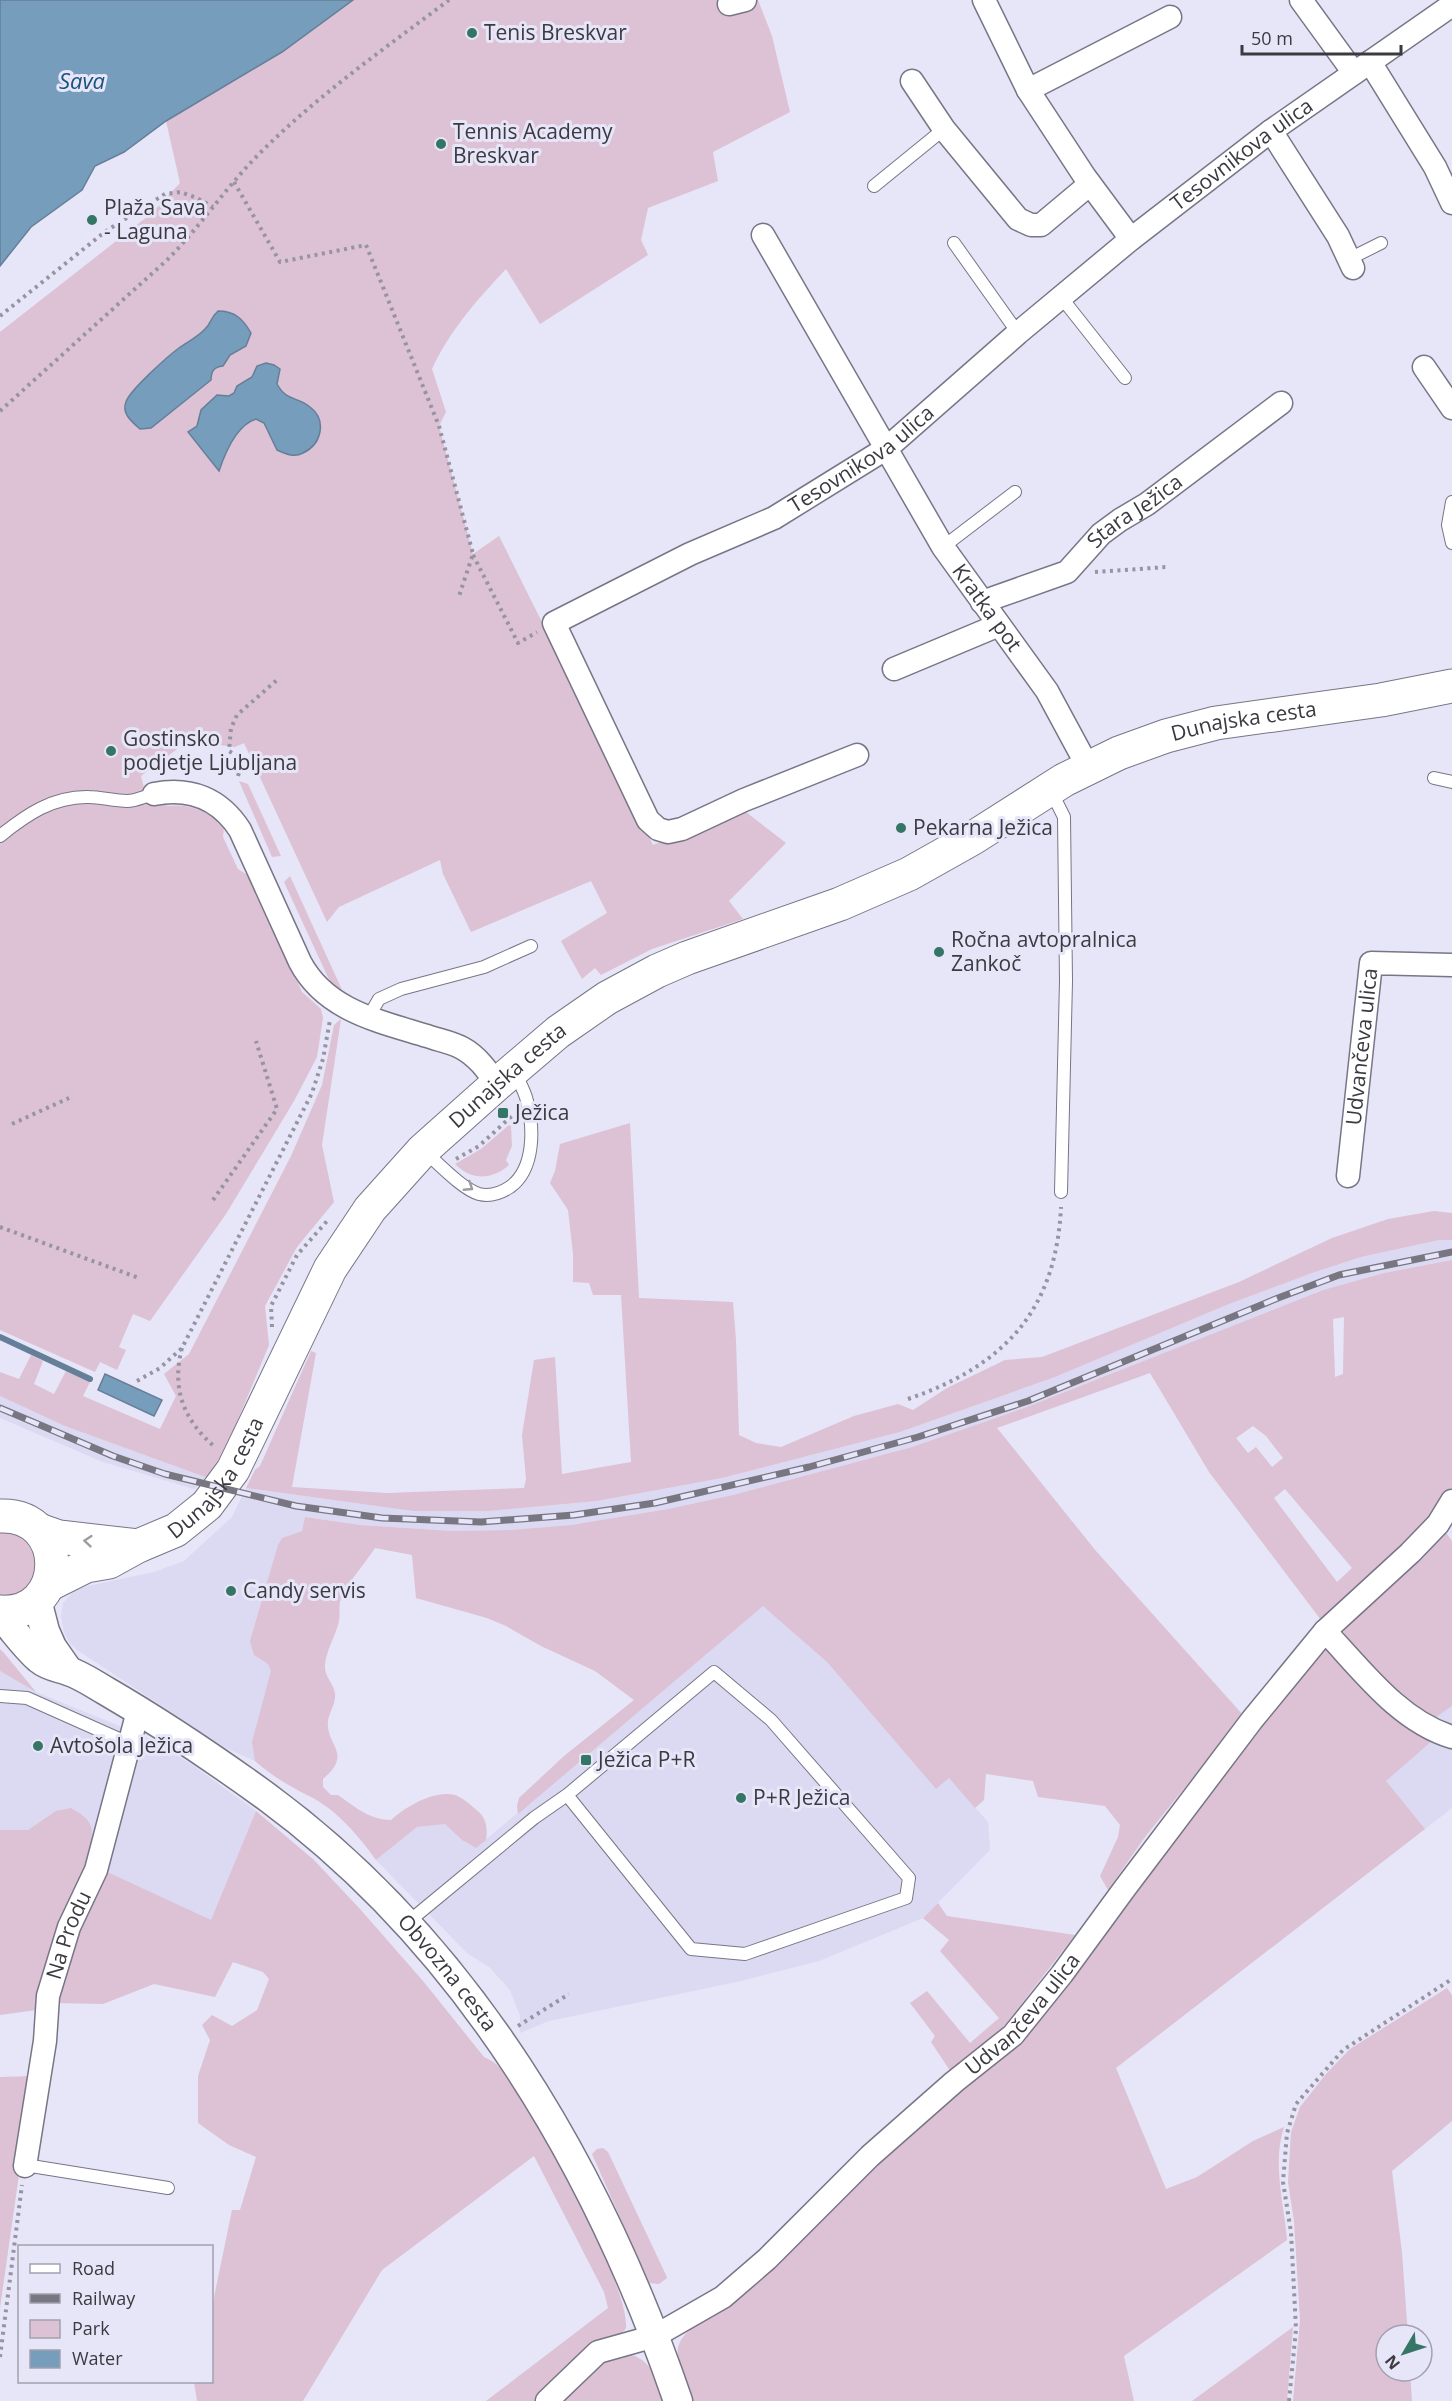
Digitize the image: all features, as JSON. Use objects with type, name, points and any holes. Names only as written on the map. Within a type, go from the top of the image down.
[{"type":"main road","name":"Dunajska cesta","points":[[0,1613],[23,1609],[43,1592],[86,1566],[109,1562],[185,1525],[207,1505],[233,1470],[256,1426],[308,1312],[336,1259],[370,1209],[438,1155],[505,1076],[583,1014],[636,981],[687,958],[840,904],[909,874],[973,838],[1045,791],[1112,755],[1166,736],[1216,723],[1381,700],[1452,686]]},
{"type":"main road","name":"Dunajska cesta","points":[[0,1516],[22,1519],[39,1530],[59,1537],[138,1546]]},
{"type":"main road","points":[[39,1530],[48,1542],[52,1556],[52,1571],[43,1592]]},
{"type":"street","points":[[985,0],[1028,90],[1090,184],[1131,239]]},
{"type":"street","points":[[1301,0],[1362,68],[1435,167],[1452,203]]},
{"type":"street","name":"Tesovnikova ulica","points":[[554,623],[690,554],[774,518],[886,448],[1018,333],[1131,239],[1271,130],[1452,5]]},
{"type":"street","points":[[1028,90],[1170,17]]},
{"type":"street","points":[[912,81],[944,129],[1018,219],[1031,225],[1041,225],[1090,184]]},
{"type":"street","points":[[1271,130],[1338,236],[1351,263]]},
{"type":"street","name":"Kratka pot","points":[[763,235],[943,547],[1047,691],[1088,767]]},
{"type":"street","points":[[1424,367],[1452,408]]},
{"type":"street","name":"Stara Ježica","points":[[982,602],[1067,572],[1101,534],[1147,504],[1281,403]]},
{"type":"street","points":[[554,623],[648,820],[658,829],[668,832],[682,829],[744,800],[857,756]]},
{"type":"street","points":[[894,669],[999,625]]},
{"type":"street","points":[[154,794],[167,792],[194,794],[212,801],[229,814],[240,830],[304,970],[322,993],[368,1018],[463,1048],[488,1070],[505,1076]]},
{"type":"street","name":"Udvančeva ulica","points":[[1348,1176],[1371,963],[1452,965]]},
{"type":"street","name":"Udvančeva ulica","points":[[547,2401],[598,2352],[655,2336],[723,2296],[766,2259],[870,2156],[954,2082],[1013,2035],[1062,1974],[1252,1720],[1325,1631],[1417,1546],[1438,1524],[1452,1501]]},
{"type":"street","name":"Obvozna cesta","points":[[43,1592],[45,1631],[52,1647],[68,1670]]},
{"type":"street","name":"Obvozna cesta","points":[[0,1613],[40,1660],[54,1668],[68,1670],[138,1711],[299,1821],[364,1881],[441,1963],[500,2038],[545,2109],[603,2214],[655,2336],[678,2401]]},
{"type":"street","points":[[1325,1631],[1390,1700],[1415,1719],[1437,1732],[1452,1737]]},
{"type":"street","name":"Na Produ","points":[[25,2165],[45,2041],[48,1996],[69,1927],[96,1870],[138,1711]]},
{"type":"lane","points":[[874,186],[944,129]]},
{"type":"lane","points":[[954,243],[1018,333]]},
{"type":"lane","points":[[1351,263],[1381,243]]},
{"type":"lane","points":[[1061,297],[1125,378]]},
{"type":"lane","points":[[943,547],[1015,492]]},
{"type":"lane","points":[[1452,502],[1448,525],[1452,543]]},
{"type":"lane","points":[[1434,778],[1452,782]]},
{"type":"lane","points":[[1045,791],[1057,803],[1064,817],[1066,981],[1061,1192]]},
{"type":"lane","points":[[0,836],[22,817],[47,804],[89,797],[129,801],[154,794]]},
{"type":"lane","points":[[368,1018],[379,999],[400,990],[484,967],[531,946]]},
{"type":"lane","points":[[438,1155],[465,1186],[479,1194],[494,1195],[516,1182],[525,1171],[531,1147],[527,1099],[505,1076]]},
{"type":"lane","points":[[406,1924],[534,1818],[567,1795],[714,1672],[771,1720],[909,1878],[906,1898],[745,1954],[691,1949],[567,1795]]},
{"type":"lane","points":[[0,1696],[27,1698],[128,1743]]},
{"type":"lane","points":[[25,2165],[168,2188]]},
{"type":"path","points":[[0,411],[185,243],[260,153],[300,117],[391,43],[449,0]]},
{"type":"path","points":[[234,182],[280,262],[366,245],[439,426],[473,554],[518,643],[554,623]]},
{"type":"path","points":[[0,316],[106,231],[165,194],[180,192],[213,207]]},
{"type":"path","points":[[459,596],[473,554]]},
{"type":"path","points":[[1067,572],[1167,567]]},
{"type":"path","points":[[238,776],[243,760],[229,751],[231,728],[237,715],[277,680]]},
{"type":"path","points":[[224,1454],[199,1432],[180,1394],[177,1373],[182,1348],[312,1094],[323,1059],[329,1022],[336,1002]]},
{"type":"path","points":[[213,1200],[277,1109],[256,1041]]},
{"type":"path","points":[[12,1124],[69,1098]]},
{"type":"path","name":"Dunajska cesta","points":[[438,1155],[478,1146],[516,1112]]},
{"type":"path","points":[[908,1399],[952,1381],[990,1357],[1030,1316],[1048,1282],[1056,1249],[1061,1192]]},
{"type":"path","points":[[0,1227],[139,1278]]},
{"type":"path","points":[[137,1381],[160,1368],[182,1348]]},
{"type":"path","points":[[1289,2401],[1296,2330],[1291,2232],[1283,2182],[1287,2133],[1296,2104],[1343,2050],[1452,1979]]},
{"type":"path","points":[[500,2038],[569,1994]]},
{"type":"path","points":[[0,2357],[25,2165]]},
{"type":"shaded area","points":[[1439,1240],[1452,1240],[1452,1260],[1384,1273],[1323,1290],[1027,1407],[912,1447],[733,1495],[668,1509],[571,1525],[510,1530],[452,1531],[360,1525],[305,1517],[302,1531],[282,1538],[276,1558],[308,1606],[255,1761],[226,1748],[77,1650],[69,1642],[64,1632],[61,1616],[63,1603],[74,1591],[154,1572],[184,1561],[232,1517],[246,1488],[413,1511],[488,1511],[597,1501],[722,1478],[900,1432],[1055,1377],[1229,1304],[1312,1273],[1361,1257]]},
{"type":"shaded area","points":[[0,1396],[65,1426],[208,1478],[194,1489],[103,1462],[0,1418]]},
{"type":"shaded area","name":"P+R Ježica","points":[[763,1605],[827,1662],[936,1789],[949,1778],[988,1822],[990,1850],[923,1918],[819,1961],[741,1981],[549,2021],[520,2033],[520,2016],[510,1990],[489,1967],[467,1953],[376,1860],[417,1827],[433,1825],[445,1824],[462,1840],[476,1848]]},
{"type":"shaded area","points":[[0,1671],[36,1692],[144,1736],[191,1764],[256,1811],[211,1921],[103,1870],[28,1830],[0,1830]]},
{"type":"shaded area","points":[[1452,1706],[1452,1808],[1425,1829],[1385,1781],[1432,1741],[1432,1720]]},
{"type":"green space","points":[[353,0],[758,0],[772,36],[790,112],[713,152],[718,181],[648,208],[641,240],[648,255],[540,324],[506,269],[456,328],[432,369],[446,412],[439,426],[473,554],[499,536],[653,845],[742,809],[786,843],[729,901],[743,919],[652,949],[601,975],[595,968],[582,979],[561,941],[607,913],[591,881],[471,932],[443,874],[440,860],[339,907],[327,922],[244,743],[235,747],[188,741],[141,776],[146,796],[163,792],[167,806],[198,809],[224,827],[223,837],[238,869],[249,876],[302,992],[321,1009],[323,1018],[317,1057],[294,1101],[226,1214],[150,1321],[133,1314],[119,1347],[126,1350],[117,1370],[100,1362],[95,1372],[0,1330],[0,332],[152,213],[180,183],[166,121],[282,52]]},
{"type":"green space","points":[[239,781],[248,784],[281,856],[272,857]]},
{"type":"green space","points":[[290,876],[343,992],[332,986],[284,882]]},
{"type":"green space","points":[[341,1019],[322,1145],[334,1202],[297,1247],[265,1306],[269,1345],[226,1448],[208,1478],[65,1426],[0,1396],[0,1372],[19,1379],[31,1355],[43,1361],[34,1384],[54,1394],[66,1371],[90,1382],[83,1396],[160,1429],[176,1396],[164,1374],[189,1354],[291,1156],[322,1085],[334,1025]]},
{"type":"green space","points":[[630,1123],[639,1298],[733,1302],[739,1435],[756,1443],[781,1447],[854,1416],[898,1404],[913,1410],[947,1388],[1005,1360],[1042,1357],[1239,1282],[1332,1238],[1388,1219],[1434,1211],[1452,1213],[1452,1240],[1439,1240],[1361,1257],[1229,1304],[1055,1377],[900,1432],[722,1478],[597,1501],[488,1511],[413,1511],[246,1488],[255,1470],[260,1466],[311,1351],[316,1353],[292,1487],[386,1493],[524,1488],[526,1479],[522,1435],[534,1360],[555,1357],[562,1474],[631,1462],[621,1295],[593,1295],[589,1283],[573,1282],[573,1254],[568,1210],[550,1183],[555,1171],[560,1144]]},
{"type":"green space","points":[[509,1125],[511,1126],[512,1146],[506,1160],[509,1165],[496,1174],[475,1176],[455,1164],[481,1149]]},
{"type":"green space","points":[[1452,1260],[1452,1487],[1434,1516],[1420,1531],[1321,1620],[1209,1472],[1150,1373],[997,1428],[1096,1551],[1243,1715],[1145,1837],[1108,1890],[1100,1876],[1118,1837],[1120,1825],[1105,1806],[1038,1797],[1033,1781],[986,1774],[984,1800],[975,1808],[949,1778],[936,1789],[827,1662],[763,1606],[518,1814],[519,1798],[564,1756],[634,1700],[595,1671],[541,1646],[506,1626],[487,1618],[416,1598],[412,1555],[375,1548],[341,1598],[339,1622],[328,1650],[325,1669],[335,1694],[328,1729],[337,1756],[332,1770],[323,1779],[323,1787],[331,1795],[338,1795],[369,1815],[391,1820],[412,1805],[429,1797],[455,1795],[467,1802],[484,1818],[487,1831],[486,1840],[476,1848],[462,1840],[445,1824],[417,1827],[376,1860],[338,1816],[319,1801],[281,1780],[255,1761],[252,1742],[271,1671],[268,1664],[254,1655],[250,1641],[278,1545],[282,1538],[302,1531],[305,1517],[360,1525],[452,1531],[510,1530],[571,1525],[668,1509],[733,1495],[912,1447],[1027,1407],[1323,1290],[1384,1273]],"holes":[[[1344,1317],[1343,1374],[1335,1377],[1333,1319]],[[1253,1426],[1266,1436],[1283,1458],[1272,1467],[1256,1447],[1248,1453],[1236,1438]],[[1285,1489],[1352,1568],[1337,1582],[1274,1498]]]},
{"type":"green space","points":[[1444,1530],[1452,1541],[1452,1706],[1432,1720],[1386,1684],[1346,1638],[1343,1630]]},
{"type":"green space","points":[[0,1531],[11,1531],[30,1542],[38,1568],[25,1592],[0,1599]]},
{"type":"green space","points":[[1325,1646],[1432,1741],[1386,1781],[1425,1829],[1116,2068],[1166,2189],[1197,2177],[1253,2141],[1284,2127],[1279,2169],[1287,2240],[1124,2356],[1134,2401],[692,2401],[678,2357],[678,2347],[689,2330],[717,2309],[937,2105],[1174,1832]]},
{"type":"green space","points":[[0,1649],[4,1653],[36,1692],[0,1671]]},
{"type":"green space","points":[[71,1808],[88,1821],[91,1827],[91,1840],[71,1916],[36,2010],[0,2015],[0,1830],[28,1830],[56,1811]]},
{"type":"green space","points":[[256,1811],[314,1860],[360,1909],[423,1981],[484,2057],[496,2064],[511,2083],[553,2151],[595,2234],[623,2305],[626,2328],[623,2332],[591,2348],[537,2401],[486,2401],[608,2308],[604,2292],[534,2156],[382,2270],[303,2401],[197,2401],[194,2383],[213,2383],[213,2302],[232,2210],[240,2210],[256,2157],[229,2145],[198,2123],[198,2076],[210,2040],[202,2025],[212,2015],[232,2026],[257,2010],[269,1979],[263,1972],[233,1962],[215,1997],[154,1984],[103,2004],[55,2003],[60,1979],[103,1870],[211,1920]]},
{"type":"green space","points":[[938,1903],[947,1916],[1075,1935],[1005,2025],[951,2072],[931,2042],[935,2036],[910,2003],[927,1991],[970,2043],[999,2018],[940,1951],[949,1940],[923,1918]]},
{"type":"green space","points":[[1447,1988],[1452,1995],[1452,2121],[1392,2171],[1402,2253],[1407,2323],[1374,2323],[1374,2383],[1411,2383],[1412,2401],[1293,2401],[1300,2320],[1294,2221],[1288,2182],[1291,2132],[1300,2107],[1326,2074],[1350,2049]]},
{"type":"green space","points":[[33,2076],[0,2308],[0,2077]]},
{"type":"green space","points":[[603,2148],[608,2152],[665,2273],[667,2278],[659,2284],[649,2283],[592,2154],[597,2149]]},
{"type":"green space","points":[[1293,2327],[1287,2401],[1192,2401]]},
{"type":"green space","points":[[626,2353],[642,2360],[652,2371],[663,2401],[558,2401],[597,2366]]},
{"type":"water","name":"Sava","points":[[0,0],[353,0],[282,52],[166,121],[124,152],[95,166],[82,190],[31,227],[0,266]]},
{"type":"water","points":[[218,311],[234,314],[245,324],[251,333],[246,346],[230,355],[223,366],[214,370],[211,380],[151,428],[140,429],[126,414],[125,406],[129,397],[166,358],[202,332]]},
{"type":"water","points":[[266,363],[280,369],[277,384],[285,394],[315,412],[320,425],[318,438],[303,453],[287,454],[277,450],[264,423],[256,419],[249,422],[238,433],[228,448],[219,471],[188,432],[197,426],[201,410],[217,395],[229,396],[234,393],[237,386],[252,377],[257,366]]},
{"type":"water","points":[[105,1374],[162,1400],[154,1416],[98,1390]]},
{"type":"waterway","points":[[0,1337],[90,1379]]},
{"type":"railway","points":[[0,1408],[113,1456],[165,1474],[296,1506],[382,1518],[481,1522],[574,1515],[655,1503],[809,1467],[918,1437],[1028,1401],[1339,1275],[1452,1252]]},
{"type":"place","name":"Tenis Breskvar","points":[[472,33]]},
{"type":"place","name":"Tennis Academy Breskvar","points":[[441,144]]},
{"type":"place","name":"Plaža Sava - Laguna","points":[[92,220]]},
{"type":"place","name":"Gostinsko podjetje Ljubljana","points":[[111,751]]},
{"type":"place","name":"Pekarna Ježica","points":[[901,828]]},
{"type":"place","name":"Ročna avtopralnica Zankoč","points":[[939,952]]},
{"type":"place","name":"Ježica","points":[[503,1113]]},
{"type":"place","name":"Candy servis","points":[[231,1591]]},
{"type":"place","name":"Avtošola Ježica","points":[[38,1746]]},
{"type":"place","name":"Ježica P+R","points":[[586,1760]]},
{"type":"place","name":"P+R Ježica","points":[[741,1798]]}]
